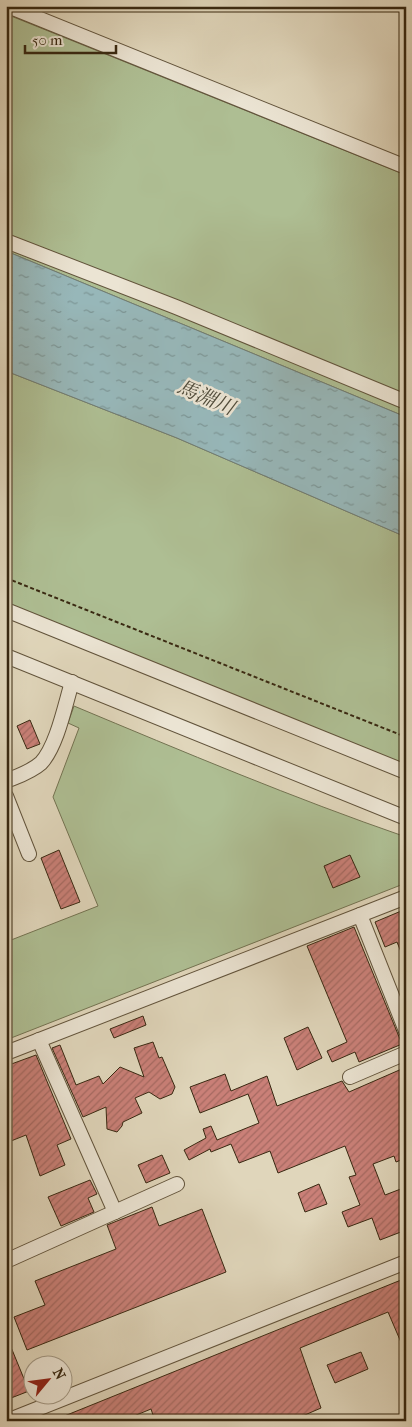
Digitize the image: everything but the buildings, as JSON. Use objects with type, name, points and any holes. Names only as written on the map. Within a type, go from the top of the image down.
[{"type":"street","points":[[8,6],[406,167]]},
{"type":"street","points":[[6,242],[176,306],[406,402]]},
{"type":"street","points":[[6,610],[406,772]]},
{"type":"street","points":[[6,656],[406,818]]},
{"type":"street","points":[[6,781],[26,773],[41,762],[52,746],[72,682]]},
{"type":"street","points":[[6,796],[29,854]]},
{"type":"street","points":[[6,1053],[406,897]]},
{"type":"street","points":[[360,915],[406,1031]]},
{"type":"street","points":[[39,1040],[115,1212]]},
{"type":"street","points":[[350,1077],[406,1053]]},
{"type":"street","points":[[6,1261],[176,1184]]},
{"type":"street","points":[[7,1421],[406,1262]]},
{"type":"path","points":[[6,578],[406,737]]},
{"type":"green space","points":[[6,14],[406,175],[406,417],[6,251]]},
{"type":"green space","points":[[6,371],[177,438],[406,537],[406,765],[6,603]]},
{"type":"green space","points":[[74,706],[280,791],[406,837],[406,883],[6,1040],[6,942],[98,906],[53,797],[79,728],[68,723]]},
{"type":"water","name":"馬淵川","points":[[6,251],[406,417],[406,537],[177,438],[6,371]]}]
